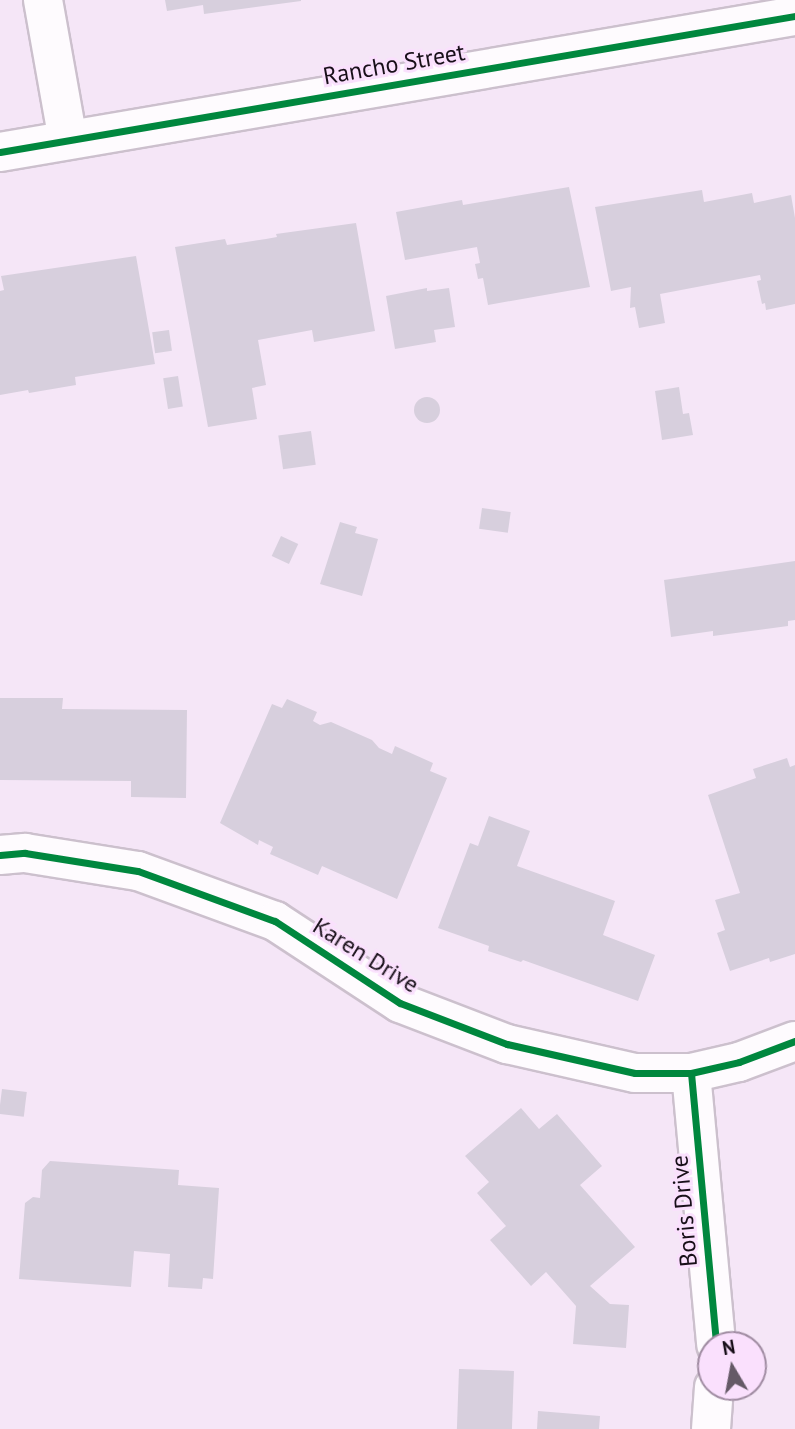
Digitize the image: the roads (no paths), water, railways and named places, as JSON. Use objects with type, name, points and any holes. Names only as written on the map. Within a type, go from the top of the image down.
[{"type":"street","points":[[43,0],[68,140]]},
{"type":"street","name":"Rancho Street","points":[[0,152],[795,16]]},
{"type":"street","name":"Karen Drive","points":[[0,855],[24,853],[138,871],[275,920],[400,1003],[506,1044],[635,1073],[691,1073],[740,1062],[795,1041]]},
{"type":"street","name":"Boris Drive","points":[[691,1073],[715,1331]]},
{"type":"street","points":[[711,1429],[714,1401]]}]
